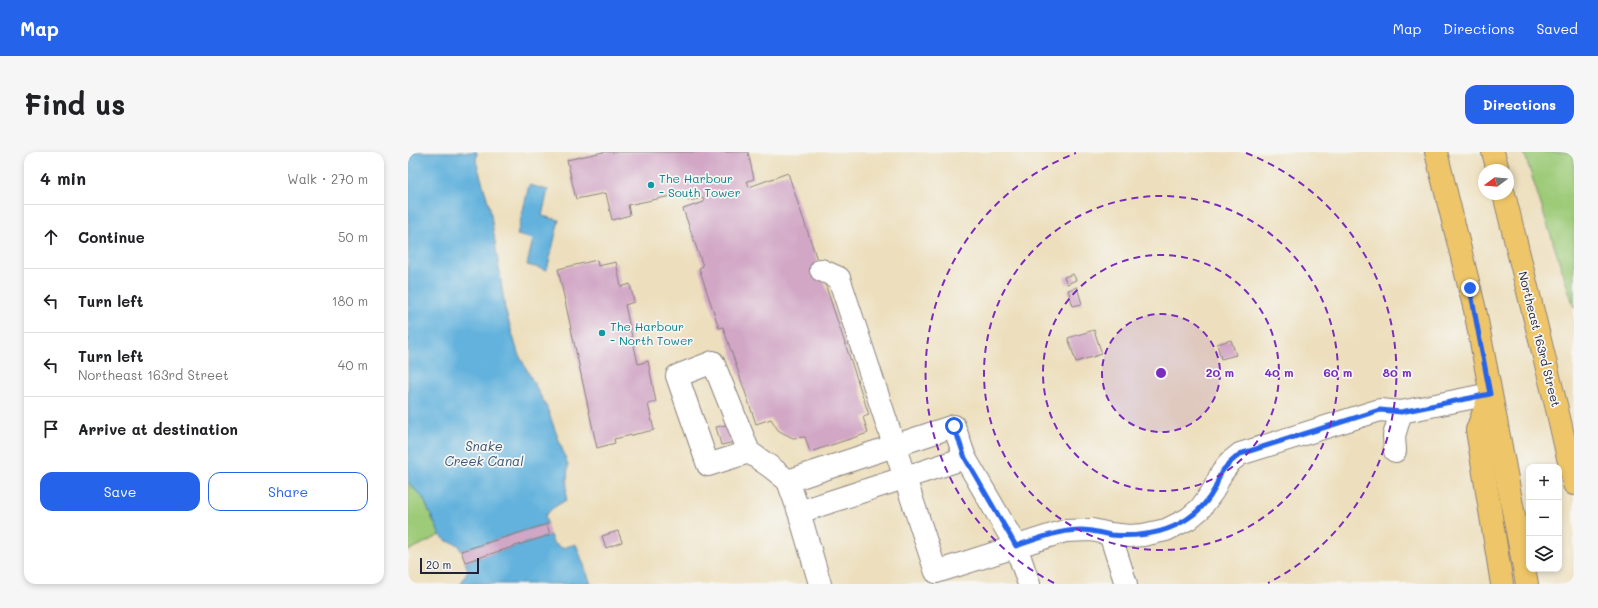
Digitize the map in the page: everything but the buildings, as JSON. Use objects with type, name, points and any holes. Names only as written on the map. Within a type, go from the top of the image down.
[{"type":"main road","points":[[1436,152],[1475,310],[1527,584]]},
{"type":"main road","points":[[1493,152],[1496,164]]},
{"type":"main road","name":"Northeast 163rd Street","points":[[1505,200],[1574,484]]},
{"type":"main road","points":[[1490,394],[1478,430],[1502,584]]},
{"type":"street","points":[[821,270],[839,278],[936,572],[1065,531],[1092,530],[1110,534],[1143,535],[1166,530],[1188,519],[1200,509],[1213,491],[1220,474],[1230,462],[1240,454],[1380,410],[1401,412],[1490,394]]},
{"type":"street","points":[[749,452],[708,465],[678,376],[713,362],[749,452],[788,481],[799,512],[820,584]]},
{"type":"street","points":[[1395,451],[1394,436],[1401,412]]},
{"type":"street","points":[[788,481],[954,426],[965,458],[1016,546],[1029,584]]},
{"type":"street","points":[[799,512],[965,458]]},
{"type":"street","points":[[1110,534],[1126,584]]},
{"type":"green space","points":[[1524,152],[1574,152],[1574,307]]},
{"type":"green space","points":[[408,482],[423,498],[440,535],[408,551]]},
{"type":"water","name":"Snake Creek Canal","points":[[408,152],[477,152],[476,161],[490,208],[505,309],[518,353],[547,408],[568,465],[566,500],[553,508],[545,516],[547,524],[461,551],[459,545],[447,541],[440,535],[423,498],[408,482]]},
{"type":"water","points":[[529,185],[548,190],[542,216],[559,220],[547,270],[527,265],[533,239],[517,235]]},
{"type":"water","points":[[550,535],[553,543],[562,548],[576,544],[591,584],[461,584],[468,570],[465,562]]},
{"type":"place","name":"The Harbour - South Tower","points":[[651,185]]},
{"type":"place","name":"The Harbour - North Tower","points":[[602,333]]},
{"type":"route","points":[[954,426],[965,458],[1016,546],[1051,534],[1065,531],[1092,530],[1129,536],[1143,535],[1166,530],[1188,519],[1200,509],[1213,491],[1220,474],[1230,462],[1240,454],[1380,410],[1401,412],[1490,394],[1470,288]]}]
